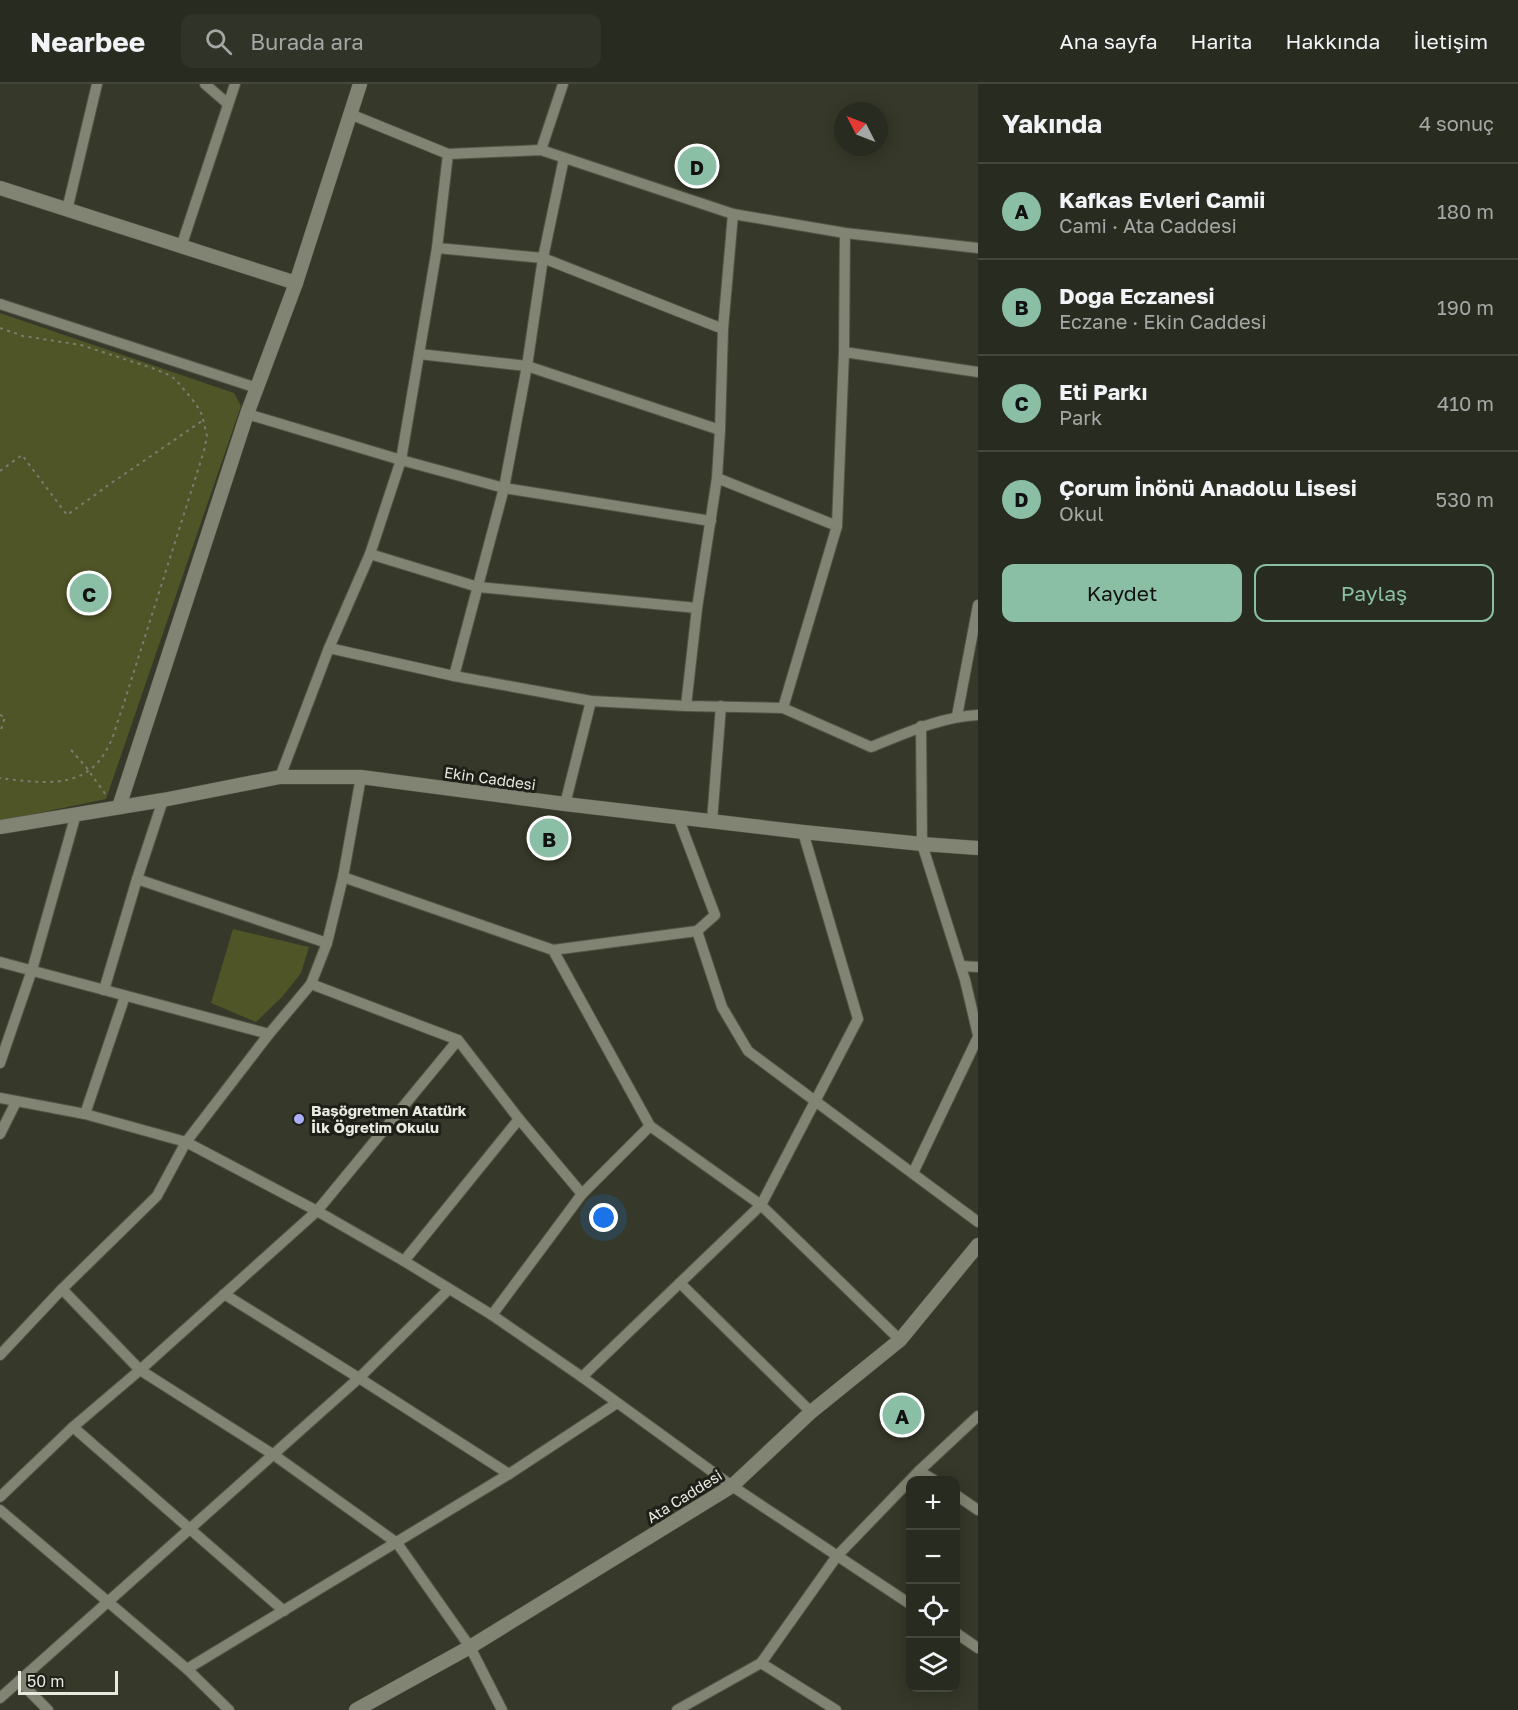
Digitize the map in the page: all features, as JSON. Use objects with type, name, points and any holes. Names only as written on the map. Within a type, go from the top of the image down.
[{"type":"street","points":[[68,210],[97,84]]},
{"type":"street","points":[[206,84],[228,104]]},
{"type":"street","points":[[181,247],[234,84]]},
{"type":"street","points":[[117,807],[248,414],[296,283],[360,84]]},
{"type":"street","points":[[541,150],[563,84]]},
{"type":"street","points":[[350,114],[448,154],[541,150],[733,214],[844,233],[978,248]]},
{"type":"street","points":[[279,777],[329,648],[370,554],[401,460],[436,248],[448,154]]},
{"type":"street","points":[[454,676],[504,488],[527,366],[543,258],[564,158]]},
{"type":"street","points":[[0,188],[296,283]]},
{"type":"street","points":[[686,706],[697,608],[717,477],[723,329],[733,214]]},
{"type":"street","points":[[783,708],[837,526],[844,352],[844,233]]},
{"type":"street","points":[[436,248],[543,258],[723,329]]},
{"type":"street","points":[[0,304],[257,388]]},
{"type":"street","points":[[844,352],[978,372]]},
{"type":"street","points":[[419,354],[527,366],[720,430]]},
{"type":"street","points":[[248,414],[504,488],[711,521]]},
{"type":"street","points":[[717,477],[837,526]]},
{"type":"street","points":[[370,554],[478,587],[697,608]]},
{"type":"street","points":[[957,716],[978,605]]},
{"type":"street","points":[[329,648],[454,676],[591,700],[686,706],[783,708],[871,747],[921,726],[957,716],[978,715]]},
{"type":"street","points":[[565,804],[591,700]]},
{"type":"street","points":[[712,821],[721,706]]},
{"type":"street","points":[[913,1173],[978,1036],[961,966],[922,844],[921,726]]},
{"type":"street","name":"Ekin Caddesi","points":[[0,827],[163,800],[279,777],[361,777],[803,832],[978,848]]},
{"type":"street","points":[[0,1355],[62,1289],[157,1196],[186,1142],[269,1034],[311,984],[327,943],[343,877],[361,777]]},
{"type":"street","points":[[104,990],[163,800]]},
{"type":"street","points":[[0,1063],[32,970],[76,814]]},
{"type":"street","points":[[343,877],[553,950],[697,931],[715,915],[678,817]]},
{"type":"street","points":[[582,1377],[761,1205],[858,1019],[803,832]]},
{"type":"street","points":[[137,879],[327,943]]},
{"type":"street","points":[[697,931],[722,1007],[748,1051],[978,1222]]},
{"type":"street","points":[[553,950],[650,1126],[761,1205],[900,1340]]},
{"type":"street","points":[[0,962],[269,1034]]},
{"type":"street","points":[[961,966],[978,967]]},
{"type":"street","points":[[311,984],[458,1040],[519,1119],[582,1194]]},
{"type":"street","points":[[85,1114],[125,996]]},
{"type":"street","points":[[0,1497],[73,1427],[140,1370],[316,1211],[458,1040]]},
{"type":"street","points":[[0,1098],[85,1114],[186,1142],[316,1211],[492,1315],[732,1486],[906,1601]]},
{"type":"street","points":[[0,1134],[16,1102]]},
{"type":"street","points":[[404,1261],[519,1119]]},
{"type":"street","points":[[492,1315],[582,1194],[650,1126]]},
{"type":"street","name":"Ata Caddesi","points":[[356,1710],[470,1647],[732,1486],[811,1412],[900,1340],[978,1246]]},
{"type":"street","points":[[680,1283],[811,1412]]},
{"type":"street","points":[[62,1289],[140,1370],[274,1455],[397,1543],[470,1647],[501,1710]]},
{"type":"street","points":[[0,1698],[359,1378],[449,1289]]},
{"type":"street","points":[[224,1294],[509,1474]]},
{"type":"street","points":[[187,1669],[509,1474],[617,1403]]},
{"type":"street","points":[[677,1710],[761,1663],[837,1556],[919,1471],[978,1416]]},
{"type":"street","points":[[73,1427],[284,1611]]},
{"type":"street","points":[[919,1471],[927,1476]]},
{"type":"street","points":[[960,1498],[978,1510]]},
{"type":"street","points":[[0,1510],[187,1669],[229,1710]]},
{"type":"street","points":[[960,1636],[978,1648]]},
{"type":"street","points":[[761,1663],[836,1710]]},
{"type":"street","points":[[19,1681],[48,1710]]},
{"type":"path","points":[[0,328],[23,336],[81,345],[152,368],[176,380],[196,404],[207,436],[122,710],[108,748],[90,772],[77,778],[50,782],[0,778]]},
{"type":"path","points":[[0,471],[22,455],[67,515],[203,420]]},
{"type":"path","points":[[0,715],[5,717],[0,733]]},
{"type":"path","points":[[71,750],[76,753],[117,807]]},
{"type":"green space","points":[[0,313],[234,393],[241,406],[106,799],[0,821]]},
{"type":"green space","points":[[233,929],[309,947],[301,973],[282,997],[256,1022],[211,1003]]},
{"type":"place","name":"Çorum İnönü Anadolu Lisesi","points":[[697,166]]},
{"type":"place","name":"Eti Parkı","points":[[89,593]]},
{"type":"place","name":"Doğa Eczanesi","points":[[549,838]]},
{"type":"place","name":"Başögretmen Atatürk İlk Öğretim Okulu","points":[[299,1119]]},
{"type":"place","name":"Kafkas Evleri Camii","points":[[902,1415]]}]
